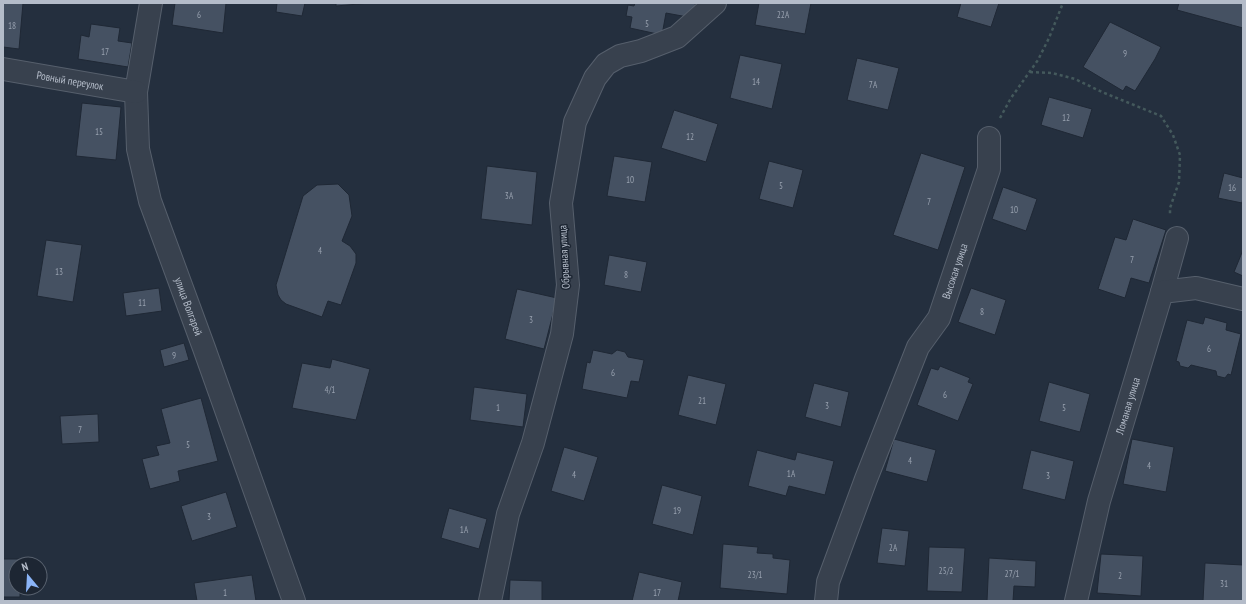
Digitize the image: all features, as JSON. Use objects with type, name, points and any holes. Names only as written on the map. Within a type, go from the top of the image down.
[{"type":"street","name":"улица Волгарей","points":[[151,3],[136,92],[138,149],[150,201],[294,601]]},
{"type":"street","name":"Обрывная улица","points":[[490,601],[508,514],[533,443],[562,334],[568,285],[561,203],[575,122],[595,78],[606,64],[620,56],[642,51],[678,37],[715,3]]},
{"type":"street","name":"Ровный переулок","points":[[3,69],[136,92]]},
{"type":"street","name":"Высокая улица","points":[[826,601],[828,582],[869,471],[918,347],[939,318],[989,169],[989,138]]},
{"type":"street","name":"Ломаная улица","points":[[1076,601],[1099,501],[1177,238]]},
{"type":"street","points":[[1162,292],[1196,288],[1243,299]]},
{"type":"path","points":[[989,138],[1011,98],[1038,60],[1049,38],[1063,3]]},
{"type":"path","points":[[1030,72],[1052,73],[1075,79],[1102,92],[1161,116],[1173,135],[1180,155],[1179,182],[1170,208],[1170,220],[1177,238]]},
{"type":"building","points":[[3,3],[23,3],[19,49],[3,47]]},
{"type":"building","points":[[175,3],[226,3],[223,33],[172,25]]},
{"type":"building","points":[[277,3],[305,3],[302,16],[276,12]]},
{"type":"building","points":[[336,3],[370,3],[336,6]]},
{"type":"building","points":[[635,3],[696,4],[693,18],[666,13],[662,35],[630,28],[632,17],[626,16],[628,5],[634,6]]},
{"type":"building","points":[[759,3],[811,3],[805,34],[755,25]]},
{"type":"building","points":[[961,3],[999,3],[991,27],[957,17]]},
{"type":"building","points":[[1179,3],[1243,3],[1243,28],[1177,10]]},
{"type":"building","points":[[1110,22],[1161,47],[1135,91],[1126,86],[1123,91],[1083,67]]},
{"type":"building","points":[[91,24],[120,28],[118,41],[132,43],[128,67],[78,59],[81,35],[89,37]]},
{"type":"building","points":[[740,55],[782,64],[772,109],[730,98]]},
{"type":"building","points":[[857,58],[899,68],[888,110],[847,100]]},
{"type":"building","points":[[1049,97],[1092,109],[1083,138],[1041,125]]},
{"type":"building","points":[[82,103],[121,107],[116,160],[76,156]]},
{"type":"building","points":[[674,110],[718,124],[706,162],[661,148]]},
{"type":"building","points":[[921,153],[965,167],[938,250],[893,235]]},
{"type":"building","points":[[614,156],[652,162],[645,202],[607,196]]},
{"type":"building","points":[[769,161],[803,170],[793,208],[759,199]]},
{"type":"building","points":[[487,166],[537,172],[532,225],[481,219]]},
{"type":"building","points":[[1224,173],[1243,178],[1242,203],[1218,198]]},
{"type":"building","points":[[338,184],[349,195],[352,216],[342,241],[350,246],[356,254],[356,263],[341,305],[328,301],[322,317],[286,304],[278,295],[276,285],[303,196],[317,185]]},
{"type":"building","points":[[1003,187],[1037,199],[1026,231],[992,219]]},
{"type":"building","points":[[1133,219],[1166,230],[1149,283],[1131,278],[1125,298],[1098,289],[1115,237],[1126,240]]},
{"type":"building","points":[[46,240],[82,245],[73,302],[37,296]]},
{"type":"building","points":[[1243,250],[1243,276],[1234,272]]},
{"type":"building","points":[[609,255],[647,262],[641,292],[604,285]]},
{"type":"building","points":[[159,288],[162,311],[126,316],[123,293]]},
{"type":"building","points":[[971,288],[1006,300],[995,335],[958,322]]},
{"type":"building","points":[[517,289],[557,298],[544,349],[505,339]]},
{"type":"building","points":[[1205,317],[1227,323],[1226,330],[1241,334],[1231,375],[1228,374],[1225,378],[1217,376],[1216,371],[1191,365],[1188,368],[1180,366],[1179,362],[1176,361],[1187,320],[1203,324]]},
{"type":"building","points":[[184,343],[189,360],[164,367],[160,350]]},
{"type":"building","points":[[593,350],[612,354],[617,350],[625,352],[628,357],[644,360],[639,382],[631,381],[627,398],[582,389],[587,362],[590,363]]},
{"type":"building","points":[[332,359],[370,369],[356,420],[292,408],[302,363],[330,368]]},
{"type":"building","points":[[940,366],[970,378],[968,382],[973,384],[958,421],[917,405],[931,368],[938,370]]},
{"type":"building","points":[[688,375],[726,384],[716,425],[678,415]]},
{"type":"building","points":[[1049,382],[1090,394],[1080,432],[1039,421]]},
{"type":"building","points":[[814,383],[849,392],[841,427],[805,417]]},
{"type":"building","points":[[474,387],[527,394],[523,427],[470,420]]},
{"type":"building","points":[[201,398],[218,461],[178,471],[180,481],[150,489],[142,459],[159,455],[156,446],[170,443],[161,409]]},
{"type":"building","points":[[98,414],[99,442],[62,444],[60,416]]},
{"type":"building","points":[[894,439],[936,450],[927,482],[885,471]]},
{"type":"building","points":[[1132,439],[1174,447],[1166,492],[1123,484]]},
{"type":"building","points":[[564,447],[598,457],[584,501],[551,491]]},
{"type":"building","points":[[757,450],[795,460],[797,452],[834,461],[825,495],[789,486],[786,496],[748,486]]},
{"type":"building","points":[[1031,450],[1074,461],[1065,500],[1022,489]]},
{"type":"building","points":[[662,485],[702,496],[693,535],[652,524]]},
{"type":"building","points":[[226,492],[237,527],[192,541],[181,506]]},
{"type":"building","points":[[449,508],[487,519],[479,549],[441,538]]},
{"type":"building","points":[[882,528],[909,531],[905,566],[877,563]]},
{"type":"building","points":[[723,544],[758,547],[757,553],[773,554],[773,558],[790,560],[787,594],[720,588]]},
{"type":"building","points":[[929,547],[965,548],[962,592],[927,591]]},
{"type":"building","points":[[1101,554],[1143,556],[1141,596],[1097,593]]},
{"type":"building","points":[[989,558],[1036,561],[1035,587],[1014,586],[1013,601],[987,601]]},
{"type":"building","points":[[3,559],[8,559],[8,596],[20,597],[3,597]]},
{"type":"building","points":[[1205,563],[1243,565],[1243,601],[1203,601]]},
{"type":"building","points":[[639,572],[682,582],[678,601],[632,601]]},
{"type":"building","points":[[252,575],[256,601],[197,601],[194,583]]},
{"type":"building","points":[[510,580],[542,581],[542,601],[509,601]]}]
